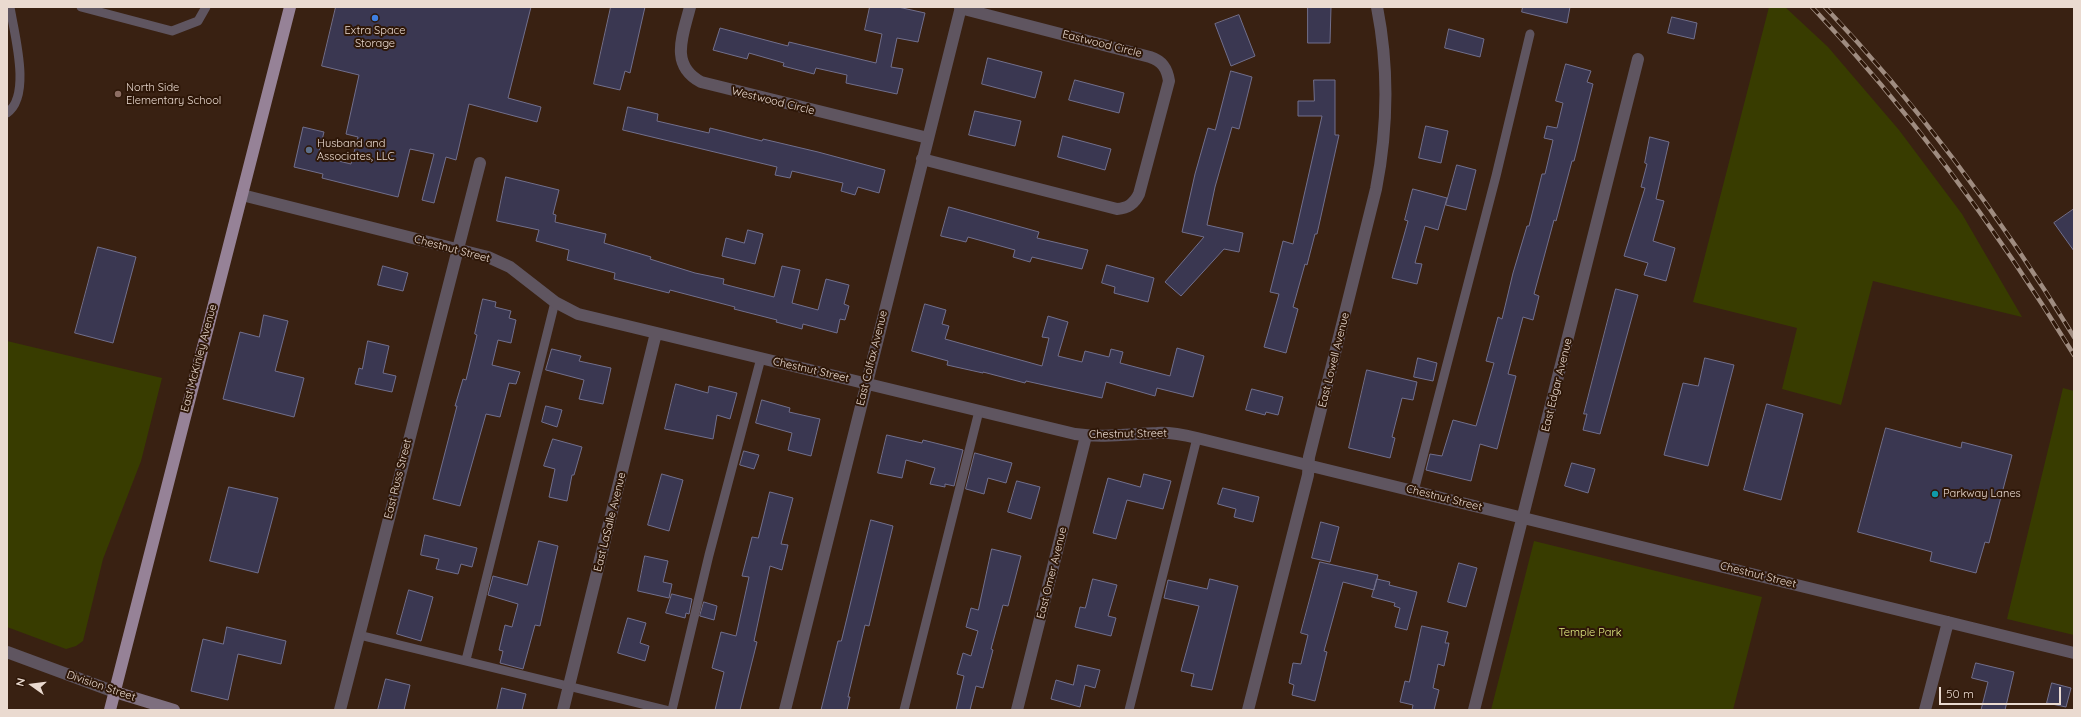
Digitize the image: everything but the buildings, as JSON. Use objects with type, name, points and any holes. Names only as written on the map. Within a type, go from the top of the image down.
[{"type":"main road","name":"East McKinley Avenue","points":[[110,710],[290,7]]},
{"type":"street","name":"Westwood Circle","points":[[690,7],[681,42],[681,54],[685,68],[694,78],[701,82],[928,138]]},
{"type":"street","name":"East Lowell Avenue","points":[[1248,710],[1308,475],[1309,465],[1382,161],[1386,113],[1386,82],[1382,34],[1377,7]]},
{"type":"street","name":"East Colfax Avenue","points":[[785,710],[960,8]]},
{"type":"street","name":"Eastwood Circle","points":[[922,159],[1131,211],[1140,194],[1169,81],[1168,62],[1150,56],[960,8]]},
{"type":"street","name":"East Edgar Avenue","points":[[1474,710],[1524,518],[1638,59]]},
{"type":"street","name":"East Russ Street","points":[[340,710],[480,163]]},
{"type":"street","name":"Chestnut Street","points":[[242,195],[488,257],[510,268],[555,302],[578,314],[1086,436],[1118,437],[1157,433],[1174,433],[1197,438],[2074,653]]},
{"type":"street","name":"East LaSalle Avenue","points":[[563,710],[656,333]]},
{"type":"street","name":"East Omer Avenue","points":[[1017,710],[1086,436]]},
{"type":"street","points":[[1925,710],[1948,622]]},
{"type":"street","name":"Division Street","points":[[7,652],[115,692],[174,710]]},
{"type":"lane","points":[[7,113],[17,101],[21,80],[10,7]]},
{"type":"lane","points":[[81,7],[172,31],[198,21],[206,7]]},
{"type":"lane","points":[[1414,492],[1496,176],[1530,34]]},
{"type":"lane","points":[[466,660],[555,302]]},
{"type":"lane","points":[[672,710],[709,555],[761,358]]},
{"type":"lane","points":[[904,710],[979,411]]},
{"type":"lane","points":[[1129,710],[1197,438]]},
{"type":"lane","points":[[359,635],[666,710]]},
{"type":"green space","points":[[1769,7],[1785,7],[1828,47],[1899,130],[1962,214],[2022,317],[1873,281],[1841,405],[1782,389],[1797,328],[1693,302]]},
{"type":"green space","points":[[7,341],[162,378],[141,461],[103,559],[83,641],[76,646],[66,649],[7,627]]},
{"type":"green space","points":[[2063,388],[2074,391],[2074,635],[2007,619]]},
{"type":"green space","name":"Temple Park","points":[[1534,541],[1762,597],[1733,710],[1491,710]]},
{"type":"railway","points":[[1812,7],[1849,47],[1919,131],[1952,174],[2015,263],[2074,355]]},
{"type":"railway","points":[[1825,7],[1894,84],[1958,165],[1989,207],[2047,293],[2074,337]]},
{"type":"place","name":"Extra Space Storage","points":[[375,18]]},
{"type":"place","name":"North Side Elementary School","points":[[118,94]]},
{"type":"place","name":"Husband and Associates, LLC","points":[[309,150]]},
{"type":"place","name":"Parkway Lanes","points":[[1935,494]]}]
